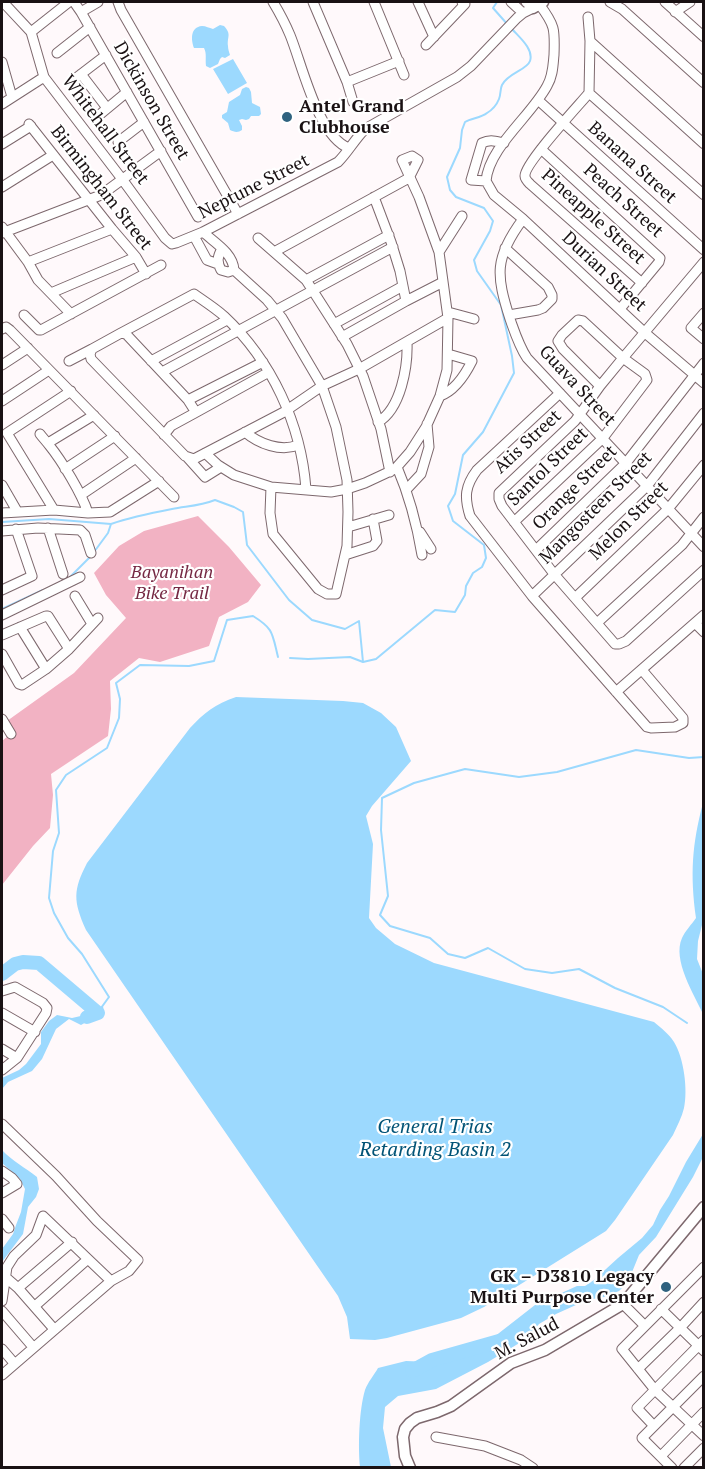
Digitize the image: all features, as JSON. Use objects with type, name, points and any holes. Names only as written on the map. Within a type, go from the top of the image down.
[{"type":"street","name":"Whitehall Street","points":[[3,2],[31,32],[44,77],[165,238],[172,244]]},
{"type":"street","points":[[31,32],[69,2]]},
{"type":"street","name":"Dickinson Street","points":[[74,2],[198,217]]},
{"type":"street","points":[[81,12],[98,2]]},
{"type":"street","points":[[118,2],[238,214]]},
{"type":"street","points":[[273,2],[290,34],[312,97],[337,141],[349,148]]},
{"type":"street","points":[[313,2],[347,82],[353,102]]},
{"type":"street","points":[[374,2],[404,75]]},
{"type":"street","points":[[418,2],[434,37]]},
{"type":"street","points":[[486,181],[488,168],[504,143],[548,86],[551,78],[555,36],[548,15],[511,2]]},
{"type":"street","points":[[610,2],[621,5],[704,83]]},
{"type":"street","points":[[665,2],[704,37]]},
{"type":"street","points":[[675,12],[690,2]]},
{"type":"street","points":[[426,45],[463,3]]},
{"type":"street","name":"Neptune Street","points":[[172,244],[203,232],[338,162],[365,129],[457,77],[530,8]]},
{"type":"street","points":[[588,17],[589,93],[704,195]]},
{"type":"street","points":[[57,53],[90,27]]},
{"type":"street","points":[[590,41],[704,144]]},
{"type":"street","points":[[72,81],[106,55]]},
{"type":"street","points":[[347,82],[399,61]]},
{"type":"street","points":[[2,62],[12,97]]},
{"type":"street","points":[[81,74],[107,108]]},
{"type":"street","points":[[2,104],[44,77]]},
{"type":"street","points":[[98,116],[127,93]]},
{"type":"street","name":"Pineapple Street","points":[[589,93],[541,149],[526,169],[525,175],[530,184],[642,283]]},
{"type":"street","name":"Banana Street","points":[[538,100],[704,250]]},
{"type":"street","points":[[118,142],[144,122]]},
{"type":"street","name":"Birmingham Street","points":[[2,144],[30,125],[136,257],[146,273]]},
{"type":"street","name":"Durian Street","points":[[504,143],[494,140],[482,143],[471,180],[486,181],[494,195],[523,219],[644,332],[704,383]]},
{"type":"street","name":"Peach Street","points":[[541,149],[660,258],[620,309]]},
{"type":"street","points":[[71,314],[38,280],[28,262],[3,231],[101,195],[161,151]]},
{"type":"street","points":[[2,187],[53,155]]},
{"type":"street","points":[[205,453],[234,475],[271,487],[331,492],[347,489],[393,469],[410,452],[440,396],[447,370],[448,315],[439,252],[409,178],[274,252]]},
{"type":"street","points":[[374,197],[393,247],[406,301]]},
{"type":"street","points":[[439,252],[462,216]]},
{"type":"street","name":"Guava Street","points":[[523,219],[505,248],[499,277],[518,342],[527,358],[704,547]]},
{"type":"street","points":[[431,228],[452,232]]},
{"type":"street","points":[[28,262],[112,229]]},
{"type":"street","points":[[203,232],[228,254],[234,263],[234,270],[275,310],[322,386],[336,427],[347,480],[348,527],[345,555],[336,594],[327,594],[318,589],[273,534],[270,513],[271,487]]},
{"type":"street","points":[[306,280],[389,235]]},
{"type":"street","points":[[194,236],[207,260],[218,264]]},
{"type":"street","points":[[258,238],[306,280],[359,369],[393,469],[406,490],[422,555]]},
{"type":"street","points":[[162,372],[393,247]]},
{"type":"street","points":[[505,248],[548,287],[552,295],[552,299],[543,308],[509,315]]},
{"type":"street","points":[[222,249],[217,256],[221,270],[228,272],[234,270]]},
{"type":"street","points":[[51,293],[136,257]]},
{"type":"street","name":"Atis Street","points":[[704,262],[600,386],[575,421],[498,493],[502,506],[554,574],[612,641],[619,644],[704,570]]},
{"type":"street","points":[[24,315],[41,330],[161,265]]},
{"type":"street","points":[[342,337],[443,282]]},
{"type":"street","points":[[334,324],[403,286]]},
{"type":"street","points":[[69,361],[194,294],[238,330],[269,372],[288,410],[305,473],[306,489]]},
{"type":"street","points":[[704,313],[691,328],[704,339]]},
{"type":"street","points":[[187,457],[194,459],[288,410],[322,386],[359,369],[407,342],[448,315],[474,319]]},
{"type":"street","points":[[151,361],[227,320]]},
{"type":"street","points":[[600,386],[563,349],[558,341],[559,338],[575,322],[581,320],[623,358]]},
{"type":"street","points":[[2,329],[6,327],[28,348],[174,496]]},
{"type":"street","points":[[121,333],[126,334],[188,399],[195,411],[193,414]]},
{"type":"street","points":[[378,422],[384,418],[393,405],[403,381],[408,357],[407,342]]},
{"type":"street","points":[[2,365],[28,348]]},
{"type":"street","points":[[92,349],[91,359],[206,477],[221,467]]},
{"type":"street","points":[[440,396],[448,393],[467,371],[472,361],[448,354]]},
{"type":"street","name":"Santol Street","points":[[514,522],[603,438],[645,382],[647,377],[623,358]]},
{"type":"street","points":[[188,399],[263,362]]},
{"type":"street","name":"Orange Street","points":[[536,550],[626,463],[704,363]]},
{"type":"street","points":[[2,401],[50,370]]},
{"type":"street","points":[[164,435],[171,426],[269,372]]},
{"type":"street","points":[[54,510],[6,433],[71,392]]},
{"type":"street","points":[[560,393],[477,470],[470,479],[466,493],[466,505],[470,516],[531,596],[647,727],[675,727],[683,723],[683,718],[642,670]]},
{"type":"street","name":"Mangosteen Street","points":[[531,596],[647,486],[704,413]]},
{"type":"street","points":[[48,443],[94,415]]},
{"type":"street","points":[[406,490],[421,474],[429,447],[427,424]]},
{"type":"street","points":[[245,432],[252,439],[278,447],[290,448],[298,445]]},
{"type":"street","points":[[40,434],[81,495],[88,513]]},
{"type":"street","points":[[65,469],[115,436]]},
{"type":"street","points":[[81,495],[136,458]]},
{"type":"street","name":"Melon Street","points":[[574,598],[668,509],[704,465]]},
{"type":"street","points":[[2,513],[54,510],[105,513],[116,510],[159,481]]},
{"type":"street","points":[[2,485],[17,511]]},
{"type":"street","points":[[348,527],[389,515]]},
{"type":"street","points":[[597,623],[682,545],[704,517]]},
{"type":"street","points":[[345,555],[373,546],[377,541],[373,519]]},
{"type":"street","points":[[48,528],[63,574]]},
{"type":"street","points":[[2,531],[48,528],[82,531],[91,553]]},
{"type":"street","points":[[417,528],[431,549]]},
{"type":"street","points":[[2,587],[32,576],[16,530]]},
{"type":"street","points":[[2,615],[80,577]]},
{"type":"street","points":[[2,654],[4,665],[19,684],[22,685],[46,669],[69,649],[95,621],[75,596]]},
{"type":"street","points":[[616,692],[704,615]]},
{"type":"street","points":[[2,635],[46,616],[50,618],[69,649]]},
{"type":"street","points":[[695,623],[704,632]]},
{"type":"street","points":[[20,627],[46,669]]},
{"type":"street","points":[[2,719],[7,733]]},
{"type":"street","points":[[2,992],[15,987],[43,1003],[46,1008],[46,1013],[35,1032],[17,1058],[2,1070]]},
{"type":"street","points":[[2,1013],[35,1032]]},
{"type":"street","points":[[2,1048],[17,1058]]},
{"type":"street","points":[[2,1125],[56,1176],[97,1221],[138,1260],[129,1271],[111,1281],[2,1375]]},
{"type":"street","points":[[2,1171],[17,1185],[2,1193]]},
{"type":"street","name":"M. Salud","points":[[410,1467],[405,1456],[403,1437],[410,1423],[417,1418],[451,1406],[511,1363],[545,1350],[622,1304],[704,1207]]},
{"type":"street","points":[[2,1301],[3,1275],[9,1262],[36,1235],[43,1216],[111,1281]]},
{"type":"street","points":[[2,1219],[9,1228]]},
{"type":"street","points":[[18,1287],[72,1242]]},
{"type":"street","points":[[35,1306],[88,1259]]},
{"type":"street","points":[[702,1271],[622,1349],[656,1390],[704,1436]]},
{"type":"street","points":[[3,1275],[18,1287],[54,1329]]},
{"type":"street","points":[[638,1368],[704,1302]]},
{"type":"street","points":[[622,1304],[645,1326]]},
{"type":"street","points":[[654,1426],[637,1408],[702,1346],[661,1309]]},
{"type":"street","points":[[2,1311],[33,1347]]},
{"type":"street","points":[[2,1350],[14,1363]]},
{"type":"street","points":[[672,1467],[642,1438],[704,1377]]},
{"type":"street","points":[[661,1456],[704,1412]]},
{"type":"street","points":[[436,1437],[485,1446],[533,1467]]},
{"type":"street","points":[[684,1467],[704,1448]]},
{"type":"green space","name":"Bayanihan Bike Trail","points":[[198,516],[229,547],[261,585],[248,602],[219,617],[209,646],[160,662],[139,658],[110,681],[111,709],[108,736],[51,774],[53,795],[50,828],[2,885],[2,741],[14,731],[7,721],[74,673],[126,618],[106,595],[94,573],[119,546],[144,531]]},
{"type":"water","points":[[220,25],[224,26],[228,32],[230,55],[222,57],[218,64],[210,68],[206,66],[204,48],[194,48],[192,34],[198,27],[213,29]]},
{"type":"water","points":[[233,59],[247,83],[228,94],[213,69]]},
{"type":"water","points":[[246,87],[251,92],[252,103],[260,107],[261,114],[251,116],[246,120],[239,120],[242,130],[238,132],[230,130],[222,115],[227,112],[229,102],[240,95],[242,89]]},
{"type":"water","name":"General Trias Retarding Basin 2","points":[[236,697],[363,703],[381,713],[396,727],[411,761],[366,816],[373,844],[369,918],[376,928],[395,944],[434,963],[654,1022],[672,1039],[680,1057],[686,1092],[681,1118],[673,1135],[606,1231],[484,1307],[461,1318],[387,1338],[350,1339],[347,1317],[338,1296],[86,930],[82,920],[76,896],[79,881],[87,863],[190,728],[210,709]]},
{"type":"water","points":[[703,803],[703,921],[698,941],[697,959],[703,974],[703,1014],[685,977],[680,947],[683,935],[696,918],[693,860],[696,832]]},
{"type":"water","points":[[103,1006],[104,1012],[81,1025],[69,1019],[56,1029],[42,1059],[32,1071],[8,1082],[2,1089],[2,1078],[26,1064],[41,1044],[41,1032],[49,1021],[57,1015],[72,1018],[85,1015]]},
{"type":"water","points":[[703,1134],[703,1157],[693,1177],[656,1237],[639,1255],[628,1282],[619,1291],[587,1300],[556,1314],[539,1324],[526,1339],[436,1389],[398,1396],[385,1407],[383,1428],[391,1467],[360,1467],[361,1408],[366,1387],[378,1368],[406,1361],[432,1362],[464,1357],[476,1351],[535,1305],[577,1286],[585,1286],[594,1280],[642,1238],[653,1225]]},
{"type":"water","points":[[2,1150],[37,1177],[39,1189],[28,1207],[23,1234],[2,1262],[2,1249],[13,1234],[21,1212],[25,1189],[20,1179],[2,1163]]},
{"type":"waterway","points":[[497,2],[493,8],[508,25]]},
{"type":"waterway","points":[[290,658],[350,657],[363,662],[376,659],[435,610],[455,612],[465,595],[466,586],[473,573],[482,567],[486,558],[484,545],[453,521],[448,506],[455,494],[463,455],[483,432],[514,373],[501,305],[477,271],[474,260],[493,221],[484,208],[456,197],[450,190],[447,177],[460,148],[465,122],[491,110],[500,97],[501,87],[505,81],[530,61],[528,48],[512,29]]},
{"type":"waterway","points":[[94,552],[108,533],[111,524],[215,500],[234,507],[243,512],[247,545],[289,600],[312,620],[345,629],[359,621],[363,662]]},
{"type":"waterway","points":[[2,522],[49,519],[111,524]]},
{"type":"waterway","points":[[69,578],[91,556]]},
{"type":"waterway","points":[[2,609],[43,590]]},
{"type":"waterway","points":[[101,1008],[109,997],[82,954],[68,938],[54,913],[49,898],[53,851],[59,833],[56,790],[66,775],[107,748],[119,718],[120,699],[116,683],[140,665],[189,666],[214,661],[227,620],[253,616],[269,628],[278,657]]},
{"type":"waterway","points":[[687,1023],[663,1007],[615,988],[579,969],[552,973],[525,969],[488,948],[465,958],[448,954],[430,938],[390,926],[380,915],[388,896],[381,830],[382,798],[414,783],[465,769],[519,777],[557,772],[636,750],[689,758],[704,757]]},
{"type":"waterway","points":[[2,974],[15,964],[39,963],[98,1013],[87,1017]]},
{"type":"waterway","points":[[412,1371],[432,1360],[499,1341]]},
{"type":"place","name":"Antel Grand Clubhouse","points":[[287,117]]},
{"type":"place","name":"GK – D3810 Legacy Multi Purpose Center","points":[[666,1287]]}]
